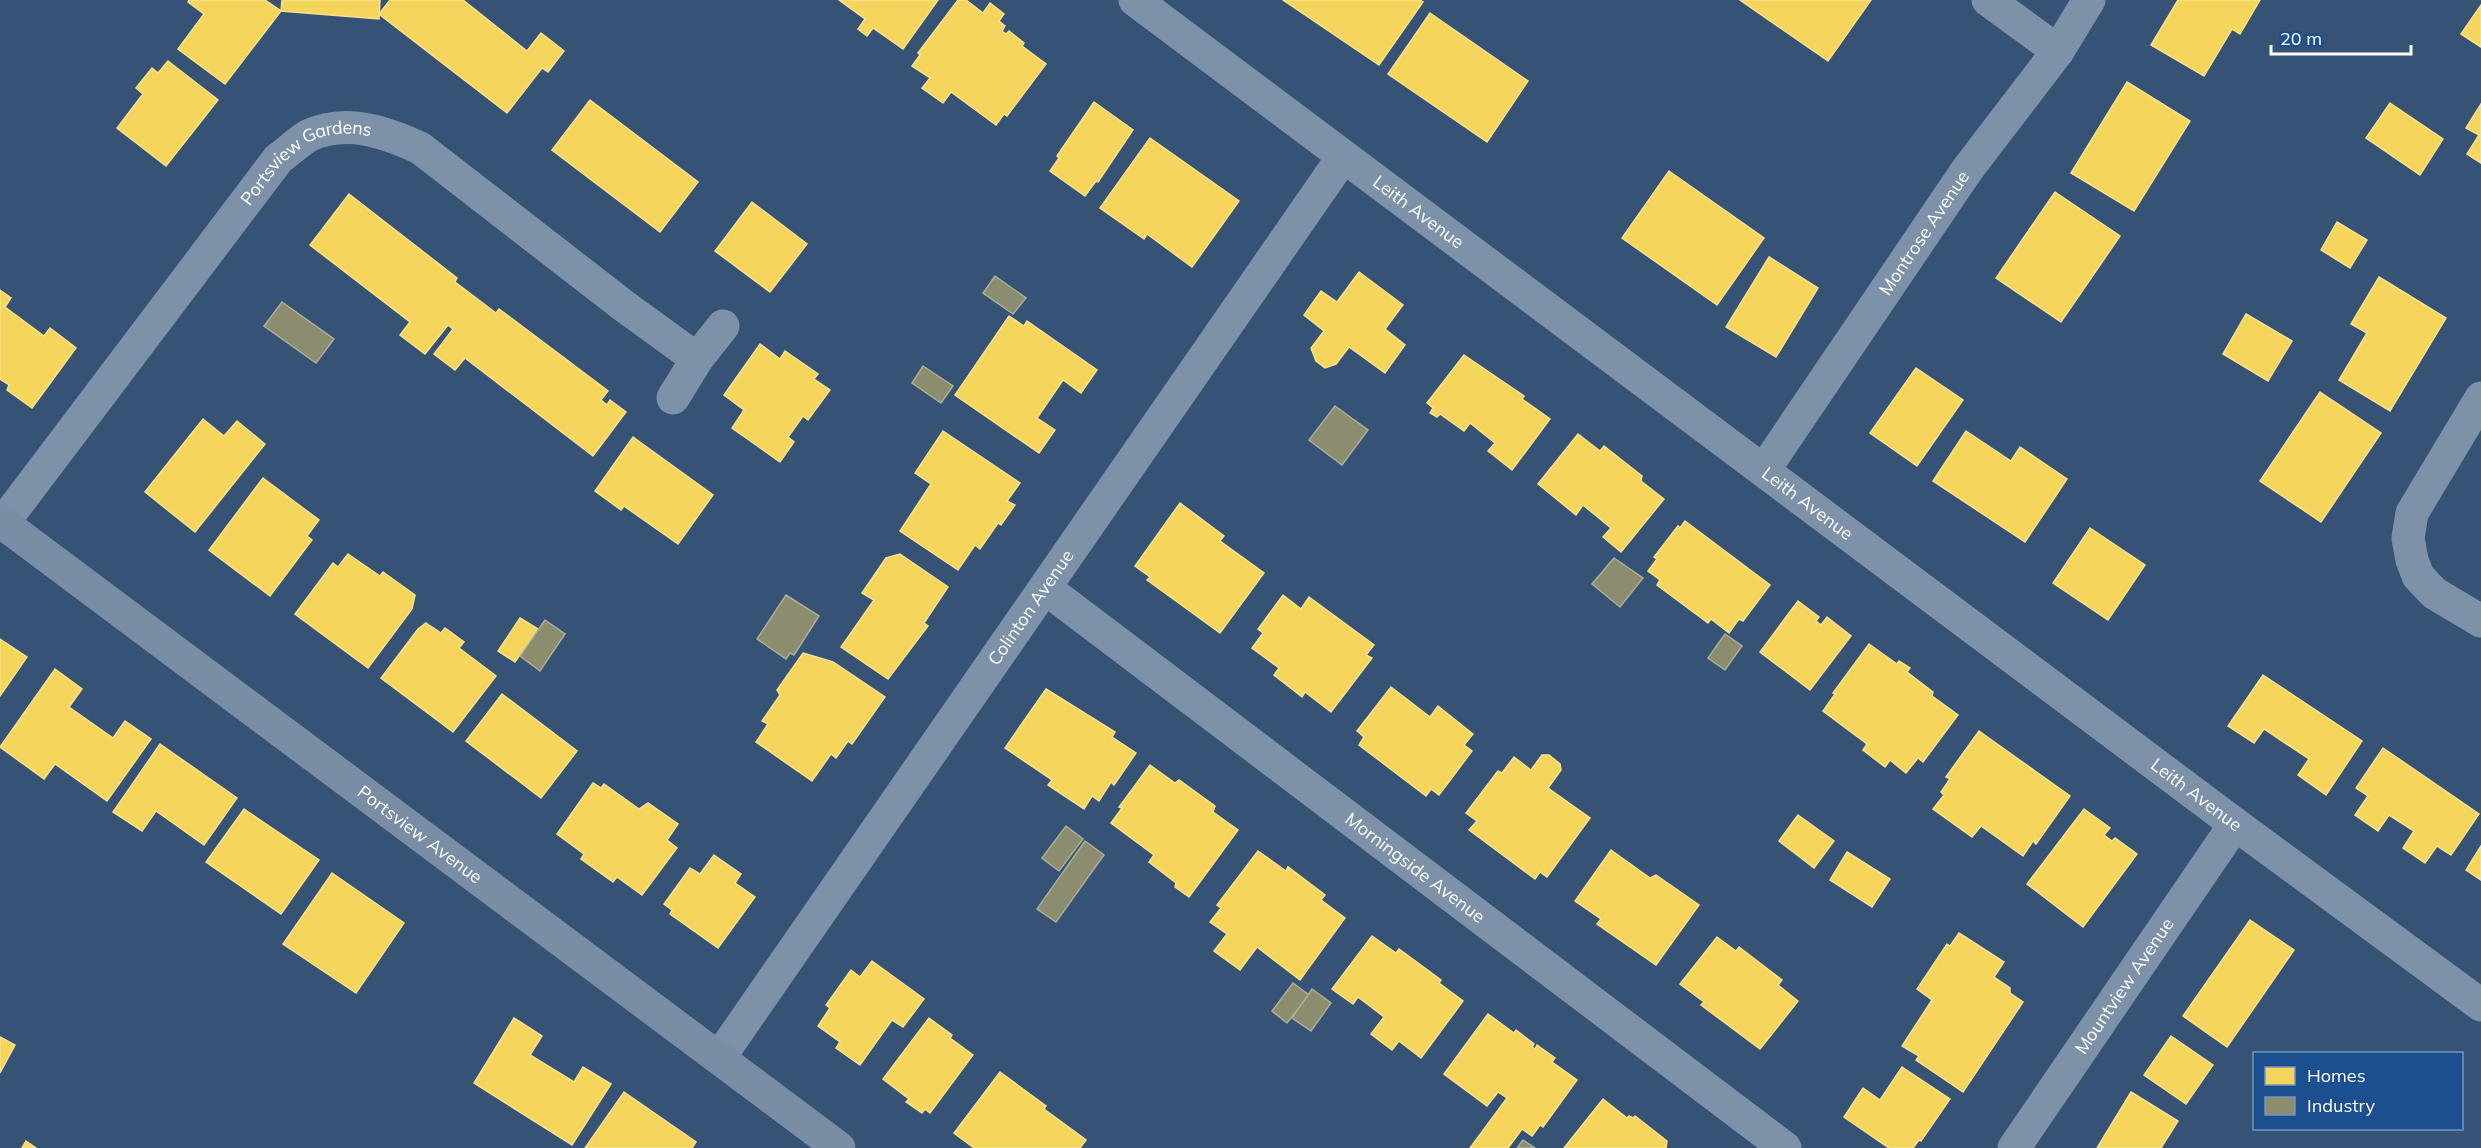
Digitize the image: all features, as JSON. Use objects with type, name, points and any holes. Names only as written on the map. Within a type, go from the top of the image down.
[{"type":"street","name":"Leith Avenue","points":[[1135,0],[2235,824],[2481,1005]]},
{"type":"street","points":[[1988,0],[2058,51]]},
{"type":"street","name":"Montrose Avenue","points":[[1764,470],[1967,170],[2058,51],[2089,0]]},
{"type":"street","name":"Portsview Gardens","points":[[2,522],[278,159],[307,137],[328,129],[370,129],[391,135],[420,148],[624,306],[697,359]]},
{"type":"street","name":"Colinton Avenue","points":[[719,1058],[1343,157]]},
{"type":"street","points":[[673,398],[697,359],[723,326]]},
{"type":"street","points":[[2481,398],[2412,513],[2408,538],[2418,576],[2434,593],[2481,621]]},
{"type":"street","name":"Portsview Avenue","points":[[2,522],[839,1148]]},
{"type":"street","name":"Morningside Avenue","points":[[1045,588],[1785,1148]]},
{"type":"street","name":"Mountview Avenue","points":[[2014,1148],[2235,824]]},
{"type":"building: Homes","points":[[189,0],[265,0],[281,11],[225,84],[178,49],[204,14],[188,2]]},
{"type":"building: Homes","points":[[282,0],[380,0],[379,19],[281,11]]},
{"type":"building: Homes","points":[[390,0],[463,0],[527,51],[541,33],[564,51],[548,72],[542,68],[507,113],[379,14]]},
{"type":"building: Homes","points":[[839,0],[938,0],[903,49],[873,28],[867,36],[858,29],[865,19]]},
{"type":"building: Homes","points":[[958,0],[966,0],[983,13],[990,3],[1004,14],[999,21],[1005,26],[1002,31],[1006,34],[1009,31],[1024,43],[1022,46],[1046,64],[1007,116],[1004,114],[996,125],[951,92],[943,103],[922,88],[930,78],[912,66],[920,55],[918,53]]},
{"type":"building: Homes","points":[[1283,0],[1420,0],[1423,2],[1379,65]]},
{"type":"building: Homes","points":[[1740,0],[1871,0],[1828,61]]},
{"type":"building: Homes","points":[[2178,0],[2260,0],[2240,34],[2232,29],[2204,76],[2151,45]]},
{"type":"building: Homes","points":[[2481,5],[2481,47],[2461,34]]},
{"type":"building: Homes","points":[[1430,13],[1528,81],[1487,142],[1388,74]]},
{"type":"building: Homes","points":[[168,61],[218,100],[166,166],[117,128],[143,94],[136,88],[152,68],[158,73]]},
{"type":"building: Homes","points":[[2127,82],[2190,121],[2134,211],[2071,173]]},
{"type":"building: Homes","points":[[590,100],[698,182],[660,232],[552,150]]},
{"type":"building: Homes","points":[[1094,102],[1133,130],[1098,182],[1096,181],[1085,196],[1050,171],[1059,158],[1057,156]]},
{"type":"building: Homes","points":[[2390,103],[2443,139],[2420,175],[2366,138]]},
{"type":"building: Homes","points":[[2481,104],[2481,163],[2467,154],[2479,135],[2466,128]]},
{"type":"building: Homes","points":[[1150,138],[1239,201],[1192,267],[1147,234],[1144,239],[1100,208]]},
{"type":"building: Homes","points":[[1669,171],[1764,238],[1717,305],[1622,238]]},
{"type":"building: Homes","points":[[2055,192],[2120,236],[2061,322],[1996,278]]},
{"type":"building: Homes","points":[[349,194],[457,278],[455,282],[496,313],[499,309],[608,391],[601,400],[607,405],[610,400],[626,412],[593,456],[465,358],[455,370],[434,354],[453,329],[448,325],[425,354],[400,335],[410,322],[310,245]]},
{"type":"building: Homes","points":[[752,202],[807,244],[770,292],[715,251]]},
{"type":"building: Homes","points":[[2337,222],[2367,240],[2350,268],[2321,250]]},
{"type":"building: Homes","points":[[1769,257],[1818,288],[1776,357],[1726,327]]},
{"type":"building: Homes","points":[[1359,272],[1403,305],[1385,329],[1405,345],[1385,373],[1349,347],[1336,364],[1325,368],[1316,361],[1311,348],[1324,331],[1304,315],[1321,291],[1337,302]]},
{"type":"building: Homes","points":[[2379,277],[2446,318],[2390,411],[2339,380],[2367,333],[2351,324]]},
{"type":"building: Homes","points":[[0,290],[11,298],[5,307],[44,336],[50,328],[76,348],[32,408],[7,390],[9,385],[0,379]]},
{"type":"building: Homes","points":[[2246,314],[2292,341],[2268,381],[2223,354]]},
{"type":"building: Homes","points":[[1009,316],[1024,326],[1027,321],[1097,370],[1081,393],[1063,380],[1037,418],[1055,430],[1039,453],[955,395]]},
{"type":"building: Homes","points":[[760,344],[780,359],[785,351],[818,374],[814,379],[830,390],[808,420],[803,416],[788,437],[794,442],[780,462],[732,428],[744,410],[724,395]]},
{"type":"building: Homes","points":[[1464,355],[1524,396],[1522,399],[1550,419],[1512,470],[1488,451],[1495,443],[1470,423],[1464,431],[1440,414],[1437,417],[1430,413],[1433,408],[1427,403]]},
{"type":"building: Homes","points":[[1916,368],[1963,400],[1917,466],[1870,433]]},
{"type":"building: Homes","points":[[2320,392],[2381,433],[2321,522],[2260,481]]},
{"type":"building: Homes","points":[[203,419],[224,436],[237,421],[265,444],[195,532],[145,492]]},
{"type":"building: Homes","points":[[943,431],[1020,483],[1007,501],[1015,505],[1001,525],[998,523],[980,549],[975,545],[958,570],[900,531],[931,484],[915,473]]},
{"type":"building: Homes","points":[[1966,431],[2011,461],[2020,447],[2067,479],[2025,542],[1933,481]]},
{"type":"building: Homes","points":[[1578,434],[1600,451],[1604,446],[1642,476],[1641,481],[1664,499],[1621,552],[1603,537],[1611,528],[1583,505],[1576,515],[1538,484]]},
{"type":"building: Homes","points":[[633,437],[713,495],[678,544],[624,506],[621,510],[595,491]]},
{"type":"building: Homes","points":[[263,478],[319,520],[307,536],[312,540],[270,596],[209,550]]},
{"type":"building: Homes","points":[[1180,503],[1224,536],[1220,541],[1264,573],[1220,633],[1147,580],[1150,577],[1135,566]]},
{"type":"building: Homes","points":[[1685,521],[1770,585],[1743,621],[1739,619],[1729,633],[1711,619],[1708,623],[1657,585],[1660,580],[1648,571],[1657,559],[1654,557],[1678,526],[1680,528]]},
{"type":"building: Homes","points":[[2090,528],[2145,565],[2108,620],[2053,583]]},
{"type":"building: Homes","points":[[348,554],[380,576],[383,572],[415,595],[412,609],[368,668],[295,614],[333,563],[338,567]]},
{"type":"building: Homes","points":[[900,554],[948,587],[924,623],[928,626],[888,679],[841,647],[874,600],[862,593],[886,558]]},
{"type":"building: Homes","points":[[1283,595],[1301,609],[1309,597],[1374,645],[1366,655],[1372,658],[1331,712],[1305,692],[1302,697],[1274,675],[1279,668],[1252,648],[1263,633],[1258,629]]},
{"type":"building: Homes","points":[[1798,601],[1819,617],[1816,621],[1821,625],[1827,617],[1851,636],[1810,690],[1760,652]]},
{"type":"building: Homes","points":[[520,618],[538,629],[515,662],[498,651]]},
{"type":"building: Homes","points":[[426,623],[441,633],[445,628],[464,642],[459,648],[496,676],[453,732],[381,678],[418,629]]},
{"type":"building: Homes","points":[[0,639],[27,657],[0,696]]},
{"type":"building: Homes","points":[[1869,644],[1897,664],[1899,661],[1910,668],[1907,672],[1933,692],[1932,696],[1958,715],[1923,762],[1918,758],[1906,773],[1890,760],[1885,767],[1863,750],[1867,744],[1823,711],[1835,694],[1833,693]]},
{"type":"building: Homes","points":[[803,653],[833,662],[885,697],[852,744],[848,741],[836,758],[831,754],[812,781],[756,742],[768,724],[762,721],[780,695],[777,690]]},
{"type":"building: Homes","points":[[55,669],[82,689],[69,707],[113,738],[125,721],[151,739],[107,801],[55,764],[44,779],[0,747]]},
{"type":"building: Homes","points":[[2263,675],[2362,741],[2326,795],[2298,775],[2309,759],[2264,729],[2254,743],[2228,726]]},
{"type":"building: Homes","points":[[1391,687],[1430,717],[1438,706],[1473,734],[1464,745],[1472,751],[1439,795],[1431,789],[1426,796],[1359,745],[1364,737],[1357,731]]},
{"type":"building: Homes","points":[[1046,689],[1115,732],[1112,737],[1136,753],[1114,785],[1111,782],[1099,801],[1092,796],[1084,809],[1048,785],[1052,780],[1005,748]]},
{"type":"building: Homes","points":[[502,694],[577,751],[541,798],[466,741]]},
{"type":"building: Homes","points":[[1979,731],[2070,796],[2036,844],[2033,841],[2023,856],[1981,826],[1972,837],[1933,809],[1944,795],[1941,792],[1950,779],[1946,777]]},
{"type":"building: Homes","points":[[160,744],[237,798],[204,845],[156,811],[142,831],[113,812]]},
{"type":"building: Homes","points":[[2383,748],[2479,814],[2451,855],[2437,846],[2425,863],[2403,848],[2414,831],[2389,815],[2378,831],[2355,815],[2368,796],[2356,788]]},
{"type":"building: Homes","points":[[1542,755],[1549,755],[1560,764],[1561,770],[1548,788],[1590,818],[1547,877],[1540,872],[1535,879],[1469,830],[1477,821],[1466,813],[1498,771],[1502,773],[1514,757],[1531,770]]},
{"type":"building: Homes","points":[[1150,765],[1175,783],[1179,780],[1215,806],[1213,812],[1238,830],[1189,897],[1175,887],[1176,883],[1149,862],[1154,855],[1111,823],[1122,808],[1119,807]]},
{"type":"building: Homes","points":[[593,783],[601,788],[604,784],[639,809],[648,803],[678,824],[667,840],[677,848],[642,895],[617,877],[613,882],[581,859],[584,854],[557,834]]},
{"type":"building: Homes","points":[[244,809],[319,860],[281,914],[206,862]]},
{"type":"building: Homes","points":[[2084,809],[2110,828],[2104,835],[2112,841],[2115,838],[2137,854],[2083,927],[2027,884]]},
{"type":"building: Homes","points":[[1798,815],[1834,841],[1814,868],[1779,841]]},
{"type":"building: Homes","points":[[2481,846],[2481,880],[2466,870]]},
{"type":"building: Homes","points":[[1611,850],[1650,878],[1656,875],[1699,905],[1656,965],[1597,924],[1601,919],[1575,901]]},
{"type":"building: Homes","points":[[1258,851],[1286,871],[1288,867],[1325,895],[1321,900],[1345,918],[1300,980],[1257,947],[1240,970],[1214,951],[1227,934],[1210,922],[1221,908],[1217,905]]},
{"type":"building: Homes","points":[[1847,852],[1890,879],[1872,907],[1830,880]]},
{"type":"building: Homes","points":[[714,855],[741,874],[735,883],[755,897],[718,948],[670,914],[672,910],[664,904],[690,868],[700,874]]},
{"type":"building: Homes","points":[[332,873],[404,923],[356,993],[283,944]]},
{"type":"building: Homes","points":[[2250,920],[2294,950],[2227,1047],[2183,1016]]},
{"type":"building: Homes","points":[[1959,933],[2004,962],[1994,977],[2010,988],[2010,993],[2023,1002],[1963,1092],[1916,1060],[1919,1056],[1902,1046],[1932,1000],[1917,989],[1947,944],[1950,946]]},
{"type":"building: Homes","points":[[1372,936],[1396,953],[1399,949],[1441,980],[1439,983],[1463,1001],[1421,1058],[1399,1041],[1392,1050],[1371,1034],[1384,1017],[1358,997],[1353,1004],[1332,989]]},
{"type":"building: Homes","points":[[1717,937],[1736,951],[1739,947],[1782,980],[1778,985],[1798,1001],[1760,1049],[1701,1005],[1704,1002],[1680,984]]},
{"type":"building: Homes","points":[[872,961],[924,999],[903,1027],[892,1020],[860,1065],[836,1048],[840,1042],[818,1026],[830,1008],[826,1005],[851,970],[860,977]]},
{"type":"building: Homes","points":[[1488,1014],[1514,1033],[1516,1030],[1534,1044],[1532,1047],[1535,1049],[1537,1045],[1555,1058],[1552,1062],[1577,1080],[1543,1127],[1540,1125],[1532,1136],[1522,1129],[1508,1148],[1470,1148],[1507,1098],[1498,1092],[1487,1106],[1444,1074]]},
{"type":"building: Homes","points":[[514,1018],[542,1036],[530,1055],[574,1082],[583,1067],[611,1084],[572,1145],[474,1083]]},
{"type":"building: Homes","points":[[929,1018],[973,1055],[930,1113],[925,1109],[922,1113],[906,1102],[909,1099],[883,1079]]},
{"type":"building: Homes","points":[[2171,1036],[2213,1065],[2186,1104],[2144,1075]]},
{"type":"building: Homes","points":[[0,1037],[15,1045],[0,1073]]},
{"type":"building: Homes","points":[[1902,1067],[1950,1099],[1921,1141],[1919,1140],[1913,1148],[1889,1148],[1844,1117],[1863,1088],[1880,1100]]},
{"type":"building: Homes","points":[[1000,1072],[1046,1106],[1044,1109],[1086,1140],[1080,1148],[974,1148],[954,1133]]},
{"type":"building: Homes","points":[[624,1092],[696,1142],[692,1148],[585,1148]]},
{"type":"building: Homes","points":[[2131,1092],[2178,1121],[2161,1148],[2097,1148]]},
{"type":"building: Homes","points":[[1603,1099],[1627,1118],[1635,1116],[1667,1141],[1666,1148],[1564,1148]]},
{"type":"building: Homes","points":[[26,1141],[36,1148],[22,1148]]},
{"type":"building: Industry","points":[[995,276],[1026,298],[1013,314],[983,293]]},
{"type":"building: Industry","points":[[282,302],[334,339],[316,363],[264,326]]},
{"type":"building: Industry","points":[[923,366],[953,386],[941,403],[912,383]]},
{"type":"building: Industry","points":[[1335,406],[1368,430],[1342,465],[1309,440]]},
{"type":"building: Industry","points":[[1614,558],[1643,578],[1620,607],[1592,584]]},
{"type":"building: Industry","points":[[786,595],[819,616],[794,655],[790,653],[786,659],[757,639]]},
{"type":"building: Industry","points":[[545,620],[565,634],[540,671],[520,656]]},
{"type":"building: Industry","points":[[1725,634],[1742,646],[1725,670],[1708,658]]},
{"type":"building: Industry","points":[[1066,826],[1083,839],[1059,871],[1042,858]]},
{"type":"building: Industry","points":[[1085,841],[1104,855],[1056,922],[1037,909]]},
{"type":"building: Industry","points":[[1293,983],[1309,995],[1287,1023],[1272,1011]]},
{"type":"building: Industry","points":[[1312,989],[1331,1003],[1311,1031],[1292,1018]]},
{"type":"building: Industry","points":[[1523,1140],[1535,1148],[1517,1148]]}]
